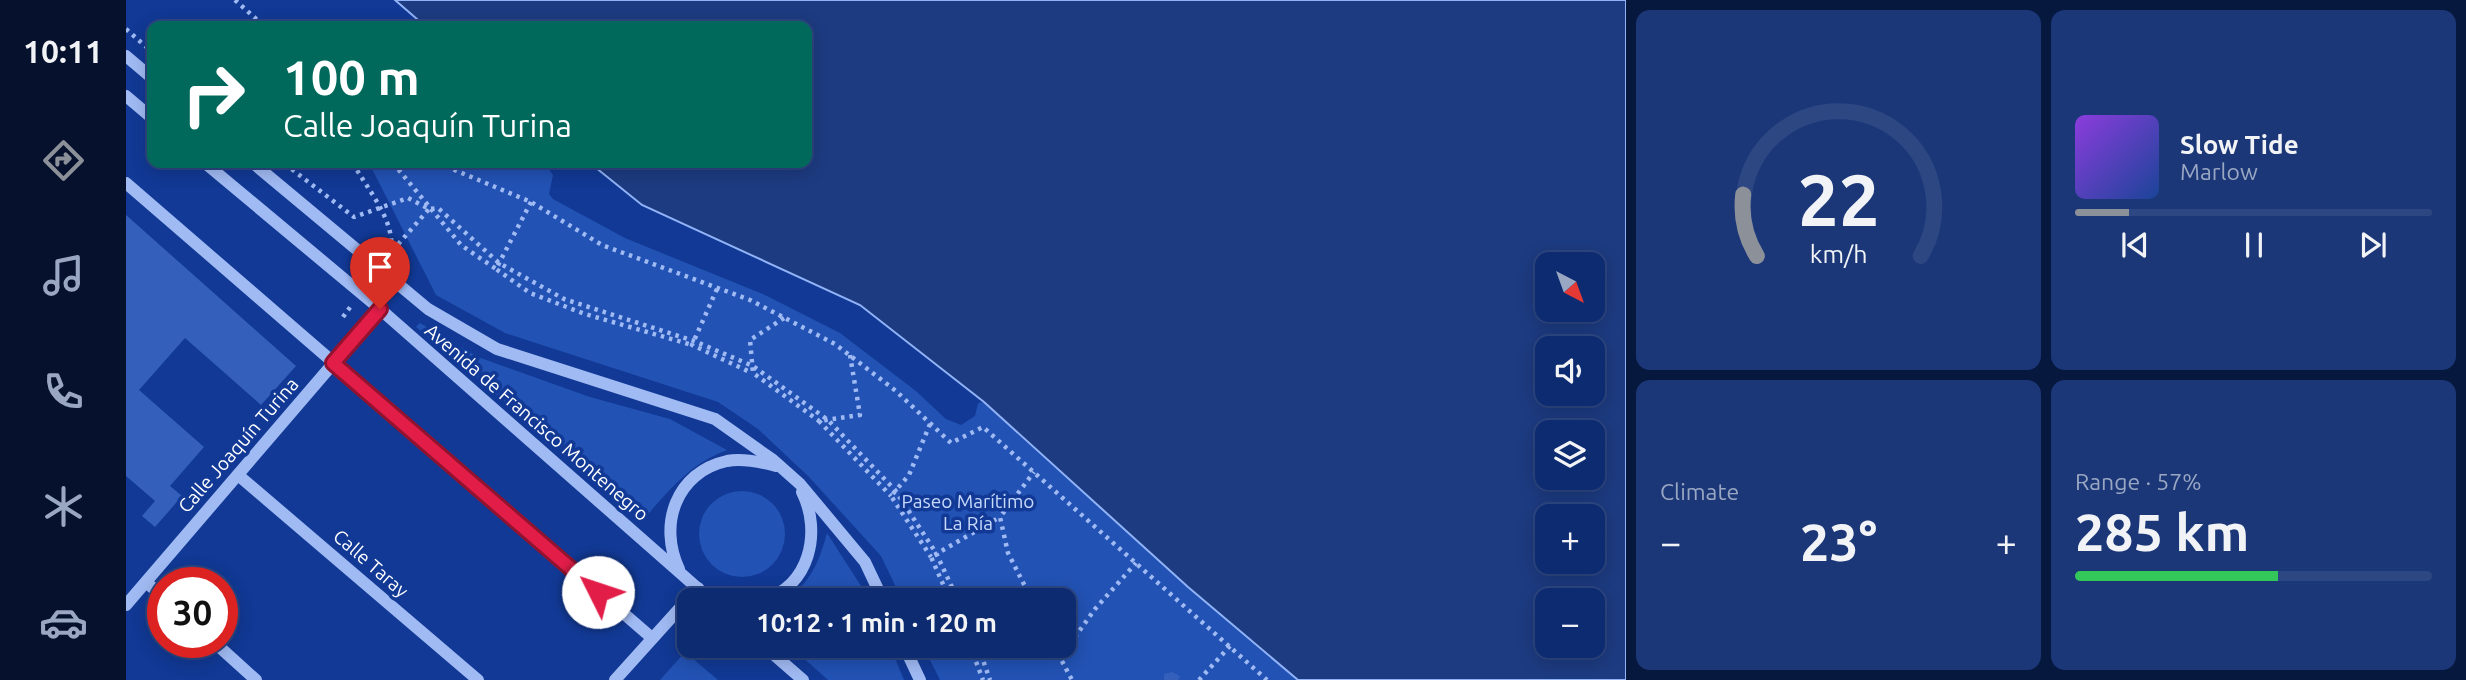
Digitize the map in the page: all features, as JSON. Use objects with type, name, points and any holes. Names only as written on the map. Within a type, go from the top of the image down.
[{"type":"street","points":[[126,56],[147,74]]},
{"type":"street","points":[[126,96],[147,114]]},
{"type":"street","name":"Avenida de Francisco Montenegro","points":[[211,168],[380,309],[698,588]]},
{"type":"street","name":"Avenida de Francisco Montenegro","points":[[259,168],[428,309],[498,349],[715,419],[795,480],[828,515],[864,562],[877,588]]},
{"type":"street","points":[[126,183],[652,638]]},
{"type":"street","name":"Calle Joaquín Turina","points":[[126,605],[380,309]]},
{"type":"street","name":"Avenida de Francisco Montenegro","points":[[682,575],[671,553],[668,529],[674,505],[687,484],[706,468],[729,461],[753,461],[780,467]]},
{"type":"street","name":"Calle Taray","points":[[238,475],[478,680]]},
{"type":"street","name":"Avenida de Francisco Montenegro","points":[[785,588],[802,569],[811,548],[812,524],[807,502],[795,480]]},
{"type":"street","points":[[615,680],[677,611]]},
{"type":"street","points":[[232,658],[256,680]]},
{"type":"street","points":[[778,658],[803,680]]},
{"type":"street","points":[[910,658],[920,680]]},
{"type":"path","points":[[235,0],[258,21]]},
{"type":"path","points":[[126,29],[147,48]]},
{"type":"path","points":[[290,168],[354,216],[408,198],[429,209],[438,208],[499,263],[564,299],[752,366],[828,420],[895,490],[951,588]]},
{"type":"path","points":[[356,168],[379,206],[393,239],[391,252],[429,209]]},
{"type":"path","points":[[397,168],[461,245],[541,297],[585,314],[693,343],[753,373],[819,421],[891,496],[933,555],[945,588]]},
{"type":"path","points":[[450,168],[531,202],[602,244],[750,300],[784,318],[849,355],[895,391],[951,443],[984,427],[1267,680]]},
{"type":"path","points":[[496,269],[531,202]]},
{"type":"path","points":[[693,343],[717,288]]},
{"type":"path","points":[[753,373],[750,340],[784,318]]},
{"type":"path","points":[[819,421],[860,415],[849,355]]},
{"type":"path","points":[[891,496],[909,475],[930,424]]},
{"type":"path","points":[[933,555],[1000,517],[1034,472]]},
{"type":"path","points":[[1000,517],[1008,553],[1026,588]]},
{"type":"path","points":[[1076,636],[1095,609],[1136,563]]},
{"type":"path","points":[[1199,680],[1230,646]]},
{"type":"path","points":[[975,658],[983,680]]},
{"type":"path","points":[[982,658],[990,680]]},
{"type":"path","points":[[1060,658],[1070,679]]},
{"type":"green space","name":"Paseo Marítimo La Ría","points":[[372,168],[548,168],[553,175],[549,194],[553,199],[625,238],[765,295],[840,333],[916,391],[946,419],[961,425],[975,416],[978,403],[984,402],[1188,587],[1298,680],[940,680],[929,658],[1076,658],[1076,588],[896,588],[881,556],[809,477],[758,429],[718,402],[505,333],[436,295]]},
{"type":"green space","points":[[420,323],[478,357],[590,397],[670,419],[727,450],[691,470],[644,519],[416,327]]},
{"type":"green space","points":[[742,491],[766,498],[778,510],[785,534],[778,558],[766,570],[742,577],[718,570],[706,558],[699,534],[706,510],[718,498]]},
{"type":"green space","points":[[827,533],[862,588],[800,588],[821,553]]},
{"type":"green space","points":[[680,658],[692,658],[718,680],[660,680]]},
{"type":"green space","points":[[803,658],[895,658],[904,680],[828,680]]},
{"type":"shaded area","points":[[395,0],[1626,0],[1626,680],[1298,680],[1188,587],[984,402],[860,305],[642,205],[596,168],[812,168],[812,21],[419,21]]},
{"type":"building","points":[[126,215],[296,366],[261,405],[185,338],[139,390],[204,447],[170,486],[182,496],[155,527],[142,516],[155,501],[126,476]]},
{"type":"building","points":[[1172,672],[1180,676],[1178,680],[1164,680],[1164,674]]},
{"type":"route","points":[[380,309],[333,363],[598,592]]}]
